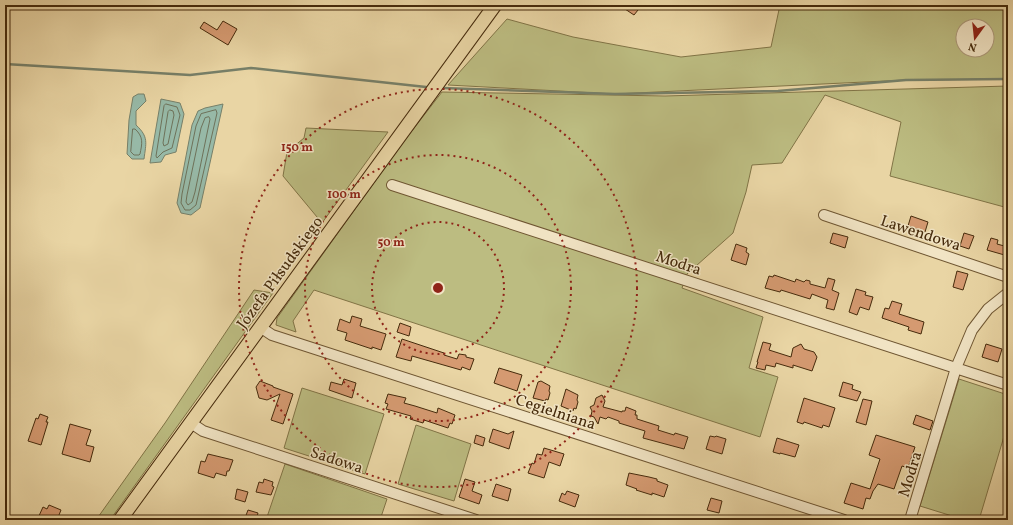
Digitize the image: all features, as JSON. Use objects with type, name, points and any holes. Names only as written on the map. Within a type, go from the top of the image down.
[{"type":"main road","name":"Józefa Piłsudskiego","points":[[120,520],[495,5]]},
{"type":"street","name":"Modra","points":[[392,184],[1008,385]]},
{"type":"street","name":"Lawendowa","points":[[824,215],[1008,277]]},
{"type":"street","points":[[956,368],[972,330],[988,309],[1008,293]]},
{"type":"street","name":"Cegielniana","points":[[260,327],[272,335],[844,520]]},
{"type":"street","name":"Modra","points":[[910,520],[956,368]]},
{"type":"street","name":"Sadowa","points":[[191,423],[203,431],[476,520]]},
{"type":"green space","points":[[780,5],[1008,5],[1008,79],[906,80],[615,94],[448,85],[507,19],[573,37],[681,57],[771,47]]},
{"type":"green space","points":[[1008,86],[1008,208],[890,176],[901,122],[825,95],[782,163],[752,165],[746,192],[733,233],[687,274],[682,288],[763,317],[749,368],[778,377],[760,437],[314,290],[293,321],[296,332],[276,325],[277,318],[404,141],[442,92],[665,96]]},
{"type":"green space","points":[[306,128],[388,132],[322,223],[283,176],[287,152],[304,138]]},
{"type":"green space","points":[[254,290],[273,293],[110,520],[96,520],[165,423]]},
{"type":"green space","points":[[959,379],[1008,395],[1008,423],[979,520],[965,520],[920,506]]},
{"type":"green space","points":[[302,388],[384,414],[365,474],[284,448]]},
{"type":"green space","points":[[416,425],[471,444],[454,501],[398,484]]},
{"type":"green space","points":[[285,464],[387,499],[380,520],[266,520]]},
{"type":"water","points":[[138,94],[144,94],[146,101],[136,111],[136,125],[143,133],[146,140],[144,159],[132,159],[127,154],[129,120],[133,97]]},
{"type":"water","points":[[161,99],[180,103],[184,114],[176,152],[165,155],[161,162],[150,163]]},
{"type":"water","points":[[223,104],[200,208],[191,215],[181,213],[177,203],[192,125],[198,111]]},
{"type":"building","points":[[619,5],[642,5],[634,15]]},
{"type":"building","points":[[223,21],[237,29],[228,45],[200,28],[204,22],[217,30]]},
{"type":"building","points":[[911,216],[928,222],[925,232],[908,226]]},
{"type":"building","points":[[833,233],[848,237],[845,248],[830,243]]},
{"type":"building","points":[[964,233],[974,236],[969,249],[960,246]]},
{"type":"building","points":[[991,238],[998,240],[997,244],[1008,247],[1008,256],[987,250]]},
{"type":"building","points":[[736,244],[747,248],[746,252],[749,254],[746,265],[731,260]]},
{"type":"building","points":[[957,271],[968,274],[963,290],[953,287]]},
{"type":"building","points":[[774,275],[795,282],[796,279],[804,282],[806,280],[810,281],[810,284],[825,288],[828,278],[835,280],[832,290],[839,293],[834,310],[826,308],[828,300],[812,294],[810,299],[781,290],[780,292],[765,288],[769,276],[773,277]]},
{"type":"building","points":[[856,289],[866,292],[865,295],[873,297],[869,310],[860,307],[857,315],[849,312]]},
{"type":"building","points":[[892,301],[902,304],[899,314],[924,322],[921,334],[908,330],[909,327],[882,318],[885,308],[889,309]]},
{"type":"building","points":[[352,316],[362,319],[360,326],[386,334],[381,350],[372,347],[372,349],[345,340],[347,333],[337,330],[340,319],[350,323]]},
{"type":"building","points":[[400,323],[411,327],[409,336],[397,332]]},
{"type":"building","points":[[402,339],[457,359],[459,354],[466,355],[466,357],[474,359],[470,370],[462,367],[461,370],[412,356],[411,361],[396,357]]},
{"type":"building","points":[[763,342],[771,344],[769,350],[791,357],[793,348],[801,344],[804,349],[814,352],[817,357],[812,371],[793,365],[793,368],[776,363],[775,367],[766,365],[765,370],[756,368]]},
{"type":"building","points":[[986,344],[1002,349],[998,362],[982,357]]},
{"type":"building","points":[[499,368],[522,375],[517,391],[494,383]]},
{"type":"building","points":[[344,379],[356,383],[352,398],[329,390],[331,382],[342,385]]},
{"type":"building","points":[[260,381],[293,394],[283,424],[271,420],[280,394],[267,400],[259,398],[256,387]]},
{"type":"building","points":[[541,381],[550,386],[548,400],[546,399],[545,401],[533,398],[538,382]]},
{"type":"building","points":[[843,382],[853,385],[852,389],[861,392],[857,401],[839,396]]},
{"type":"building","points":[[566,389],[578,395],[576,409],[574,408],[573,411],[561,406]]},
{"type":"building","points":[[388,394],[406,398],[404,403],[437,413],[438,408],[455,415],[452,424],[450,423],[448,428],[424,420],[423,423],[410,419],[411,416],[386,409],[388,404],[385,403]]},
{"type":"building","points":[[602,395],[605,401],[603,407],[622,412],[625,411],[626,407],[636,411],[635,415],[637,415],[637,419],[659,426],[658,430],[674,435],[675,433],[688,437],[684,449],[643,438],[645,431],[619,423],[619,421],[608,417],[606,419],[600,417],[598,424],[594,417],[591,416],[592,411],[590,407],[594,405],[596,398]]},
{"type":"building","points":[[804,398],[835,408],[829,427],[823,425],[822,428],[804,422],[803,424],[797,422]]},
{"type":"building","points":[[863,399],[872,401],[866,425],[856,422]]},
{"type":"building","points":[[40,414],[48,417],[46,422],[48,422],[41,445],[28,441],[36,418],[38,419]]},
{"type":"building","points":[[916,415],[933,421],[930,430],[913,424]]},
{"type":"building","points":[[70,424],[91,430],[86,445],[94,447],[90,462],[62,454]]},
{"type":"building","points":[[493,429],[508,434],[514,431],[509,449],[489,442]]},
{"type":"building","points":[[476,435],[485,438],[483,446],[474,443]]},
{"type":"building","points":[[876,435],[915,447],[908,468],[902,466],[894,489],[878,484],[870,499],[866,498],[863,509],[844,503],[851,483],[870,489],[880,459],[869,455]]},
{"type":"building","points":[[710,436],[726,439],[722,454],[706,449]]},
{"type":"building","points":[[777,438],[799,445],[795,457],[773,452]]},
{"type":"building","points":[[544,448],[564,454],[560,466],[549,462],[544,478],[528,473],[532,463],[534,464],[537,454],[542,455]]},
{"type":"building","points":[[208,454],[233,460],[226,476],[216,473],[214,478],[198,473],[201,461],[205,462]]},
{"type":"building","points":[[629,473],[657,479],[657,481],[668,485],[664,497],[636,490],[637,489],[626,485]]},
{"type":"building","points":[[264,479],[273,482],[272,486],[274,487],[271,495],[256,492],[259,482],[263,483]]},
{"type":"building","points":[[465,479],[475,482],[472,491],[482,495],[479,504],[459,497]]},
{"type":"building","points":[[496,484],[511,489],[508,501],[492,496]]},
{"type":"building","points":[[237,489],[248,492],[245,502],[235,499]]},
{"type":"building","points":[[567,491],[579,495],[575,507],[559,501],[562,493],[565,495]]},
{"type":"building","points":[[711,498],[722,501],[719,513],[707,510]]},
{"type":"building","points":[[49,505],[61,510],[57,520],[43,520],[38,518],[43,507],[47,509]]},
{"type":"building","points":[[248,510],[258,513],[256,520],[245,518]]},
{"type":"waterway","points":[[5,64],[190,75],[251,68],[426,87]]},
{"type":"waterway","points":[[442,88],[615,94],[778,91],[906,80],[1008,79]]}]
